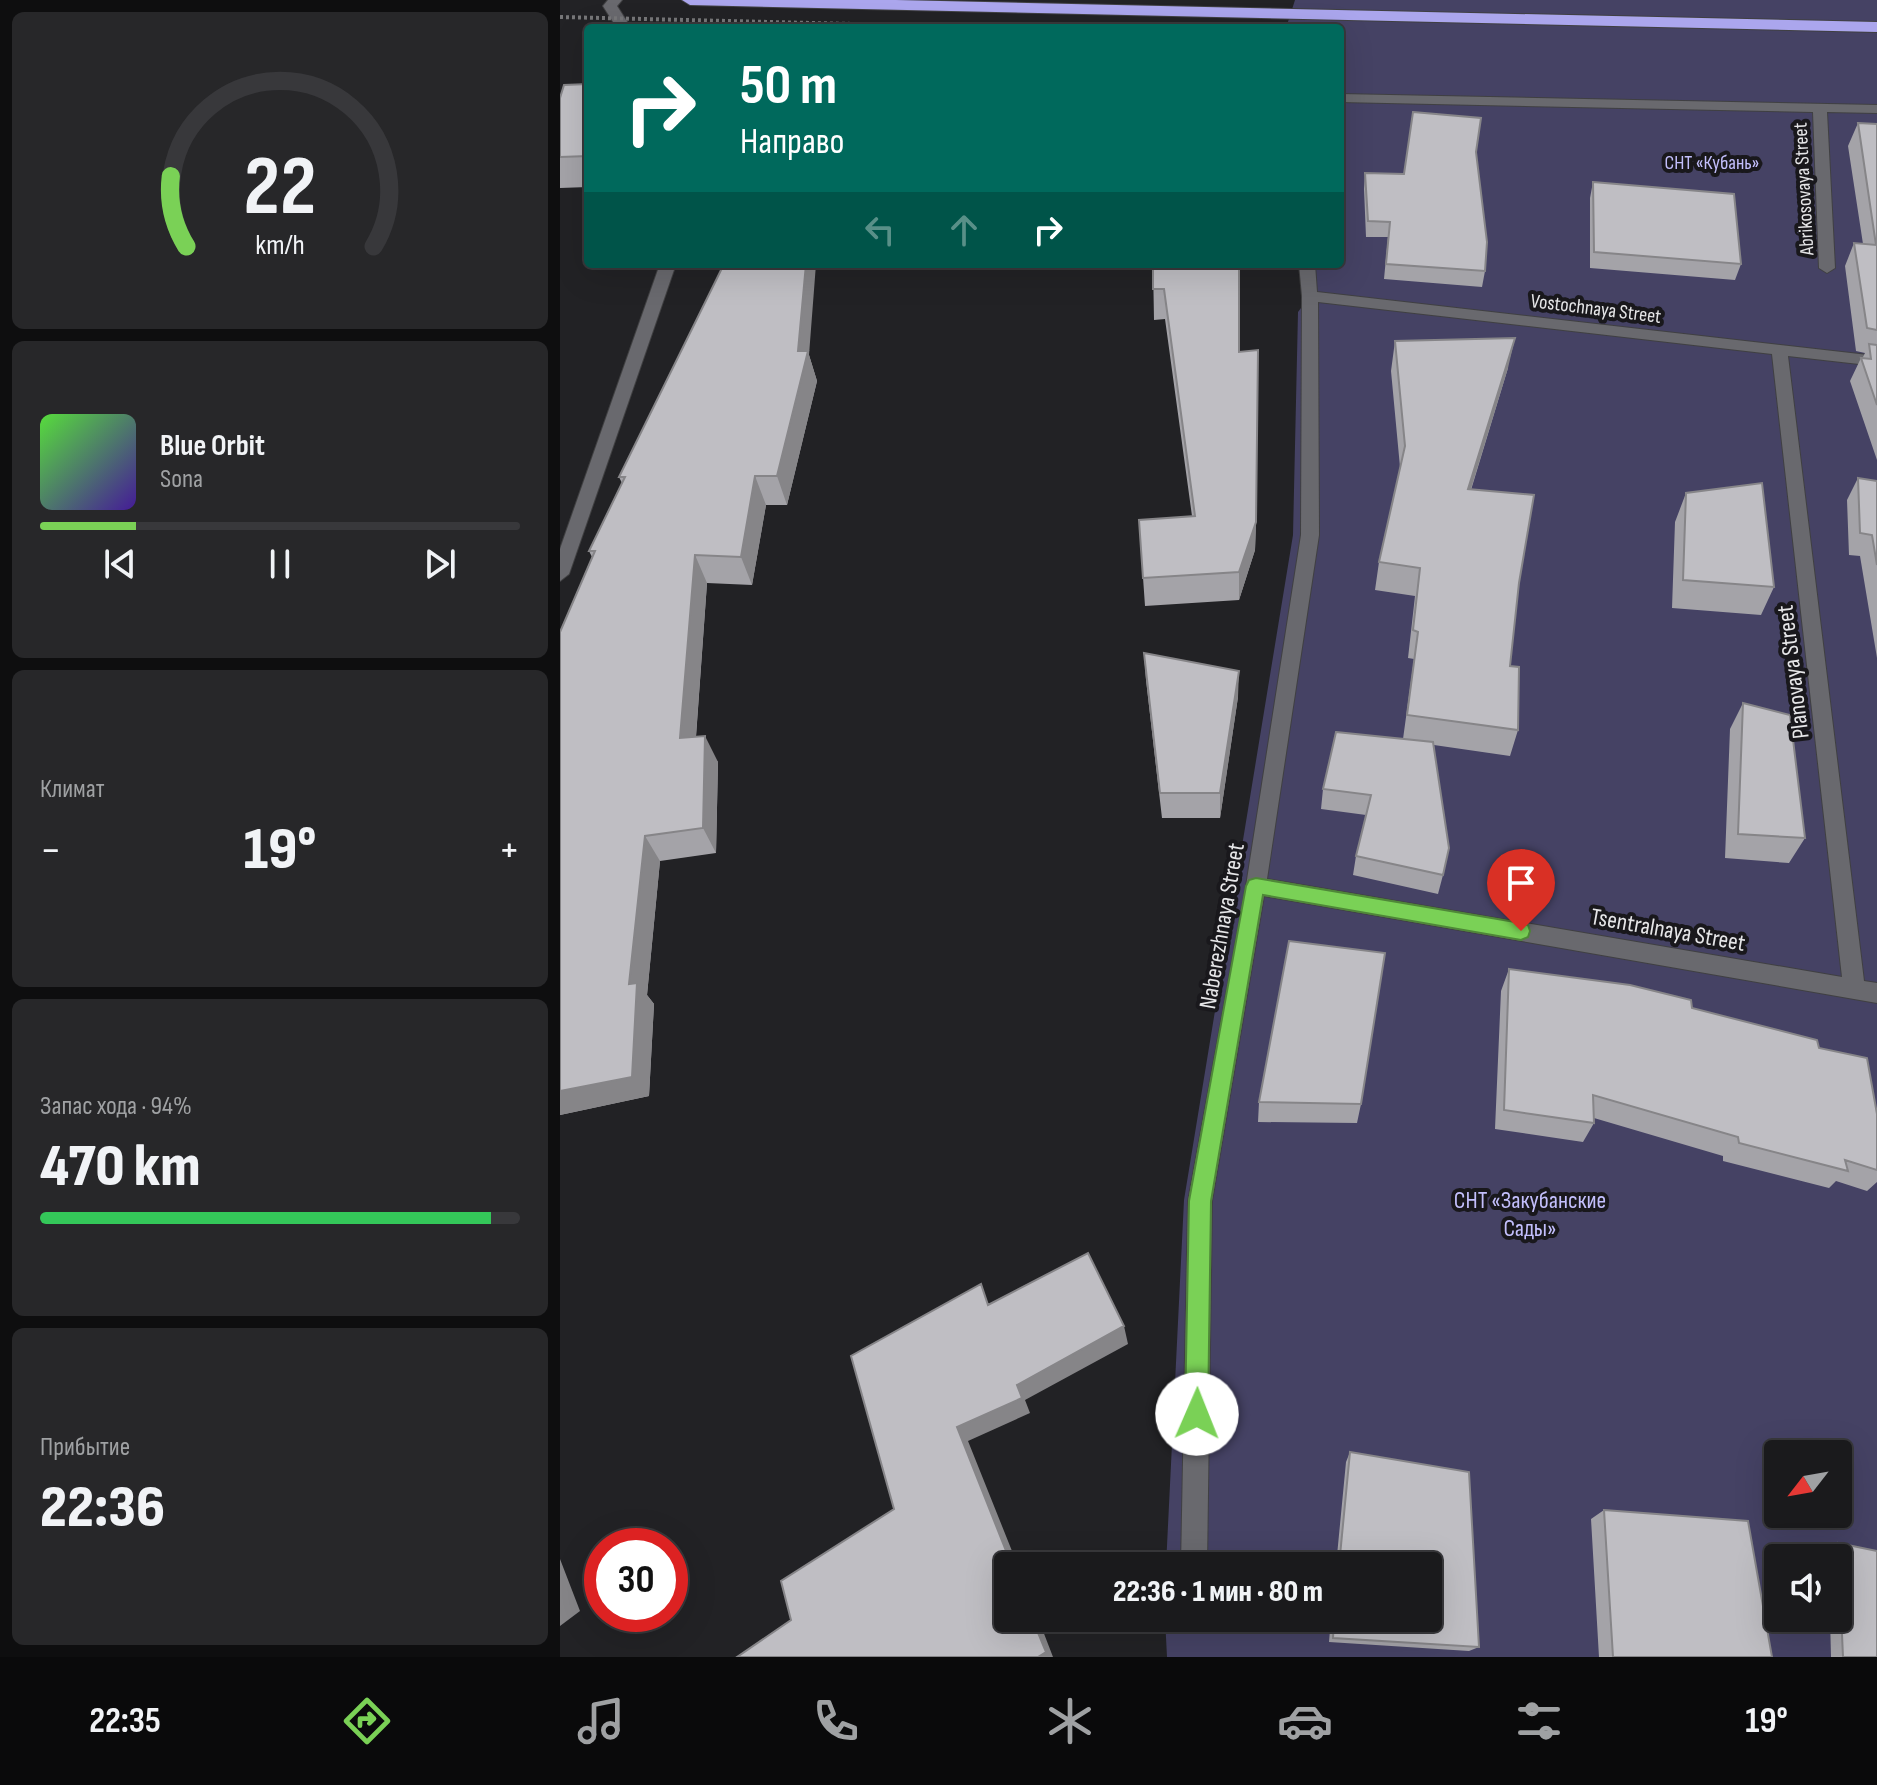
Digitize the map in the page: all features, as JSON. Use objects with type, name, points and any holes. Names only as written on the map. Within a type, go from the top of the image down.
[{"type":"highway","points":[[690,0],[1877,27]]},
{"type":"highway","points":[[911,5],[939,0]]},
{"type":"street","points":[[615,0],[610,6],[621,24]]},
{"type":"street","points":[[1344,98],[1877,109]]},
{"type":"street","name":"Abrikosovaya Street","points":[[1820,108],[1827,268]]},
{"type":"street","points":[[560,574],[667,268]]},
{"type":"street","name":"Naberezhnaya Street","points":[[1194,1552],[1200,1201],[1256,886],[1310,535],[1307,268]]},
{"type":"street","name":"Vostochnaya Street","points":[[1310,295],[1877,361]]},
{"type":"street","name":"Planovaya Street","points":[[1779,350],[1854,989]]},
{"type":"street","name":"Tsentralnaya Street","points":[[1256,886],[1877,993]]},
{"type":"path","points":[[560,17],[854,24]]},
{"type":"green space","name":"СНТ «Закубанские Сады»","points":[[1295,0],[1877,0],[1877,1657],[1167,1657],[1166,1632],[1442,1632],[1442,1552],[1167,1552],[1184,1200],[1293,535],[1298,312],[1310,296],[1306,268],[1344,268],[1344,24],[1287,24]]},
{"type":"building","points":[[584,84],[584,156],[560,157],[560,98],[564,85]]},
{"type":"building","points":[[1413,112],[1481,118],[1476,152],[1487,242],[1485,271],[1386,264],[1390,222],[1368,221],[1365,173],[1404,174]]},
{"type":"building","points":[[1858,123],[1877,124],[1877,330],[1867,328],[1854,243],[1876,245]]},
{"type":"building","points":[[1593,182],[1734,194],[1741,264],[1594,252]]},
{"type":"building","points":[[722,268],[806,268],[798,351],[808,351],[777,476],[755,476],[741,557],[695,555],[680,738],[705,736],[703,828],[645,836],[629,984],[637,983],[632,1077],[560,1091],[560,632],[595,551],[589,551],[625,477],[619,477]]},
{"type":"building","points":[[1153,268],[1239,268],[1239,352],[1258,350],[1256,522],[1239,572],[1143,578],[1139,520],[1195,516],[1164,289],[1153,289]]},
{"type":"building","points":[[1515,338],[1468,489],[1534,495],[1519,583],[1510,666],[1519,667],[1518,730],[1407,715],[1418,632],[1413,630],[1420,568],[1379,562],[1405,446],[1395,341]]},
{"type":"building","points":[[1869,344],[1877,345],[1877,405],[1861,358],[1871,359]]},
{"type":"building","points":[[1858,478],[1877,481],[1877,565],[1872,535],[1860,533]]},
{"type":"building","points":[[1762,483],[1774,587],[1683,580],[1686,493]]},
{"type":"building","points":[[1144,653],[1239,671],[1220,793],[1160,793]]},
{"type":"building","points":[[1743,703],[1790,715],[1805,838],[1738,834]]},
{"type":"building","points":[[1336,732],[1433,742],[1449,848],[1443,875],[1356,856],[1371,795],[1323,789]]},
{"type":"building","points":[[1289,941],[1385,953],[1361,1104],[1259,1102]]},
{"type":"building","points":[[1509,969],[1630,985],[1691,1000],[1692,1008],[1817,1040],[1819,1048],[1867,1058],[1877,1114],[1877,1170],[1845,1160],[1848,1171],[1739,1143],[1738,1137],[1593,1095],[1594,1123],[1504,1110]]},
{"type":"building","points":[[1088,1253],[1124,1326],[1017,1385],[1022,1398],[957,1427],[1006,1552],[994,1552],[994,1632],[1038,1632],[1046,1652],[1038,1657],[737,1657],[791,1620],[781,1581],[894,1509],[851,1356],[981,1284],[988,1305]]},
{"type":"building","points":[[1350,1452],[1469,1472],[1479,1647],[1333,1638],[1333,1632],[1442,1632],[1442,1552],[1340,1552]]},
{"type":"building","points":[[1604,1510],[1748,1521],[1764,1612],[1764,1632],[1768,1632],[1772,1657],[1613,1657]]},
{"type":"building","points":[[1852,1546],[1877,1551],[1877,1657],[1843,1657],[1842,1632],[1852,1632]]},
{"type":"route","points":[[1197,1414],[1200,1201],[1256,886],[1521,931]]},
{"type":"park label","name":"СНТ «Кубань»","points":[[1712,163]]}]
